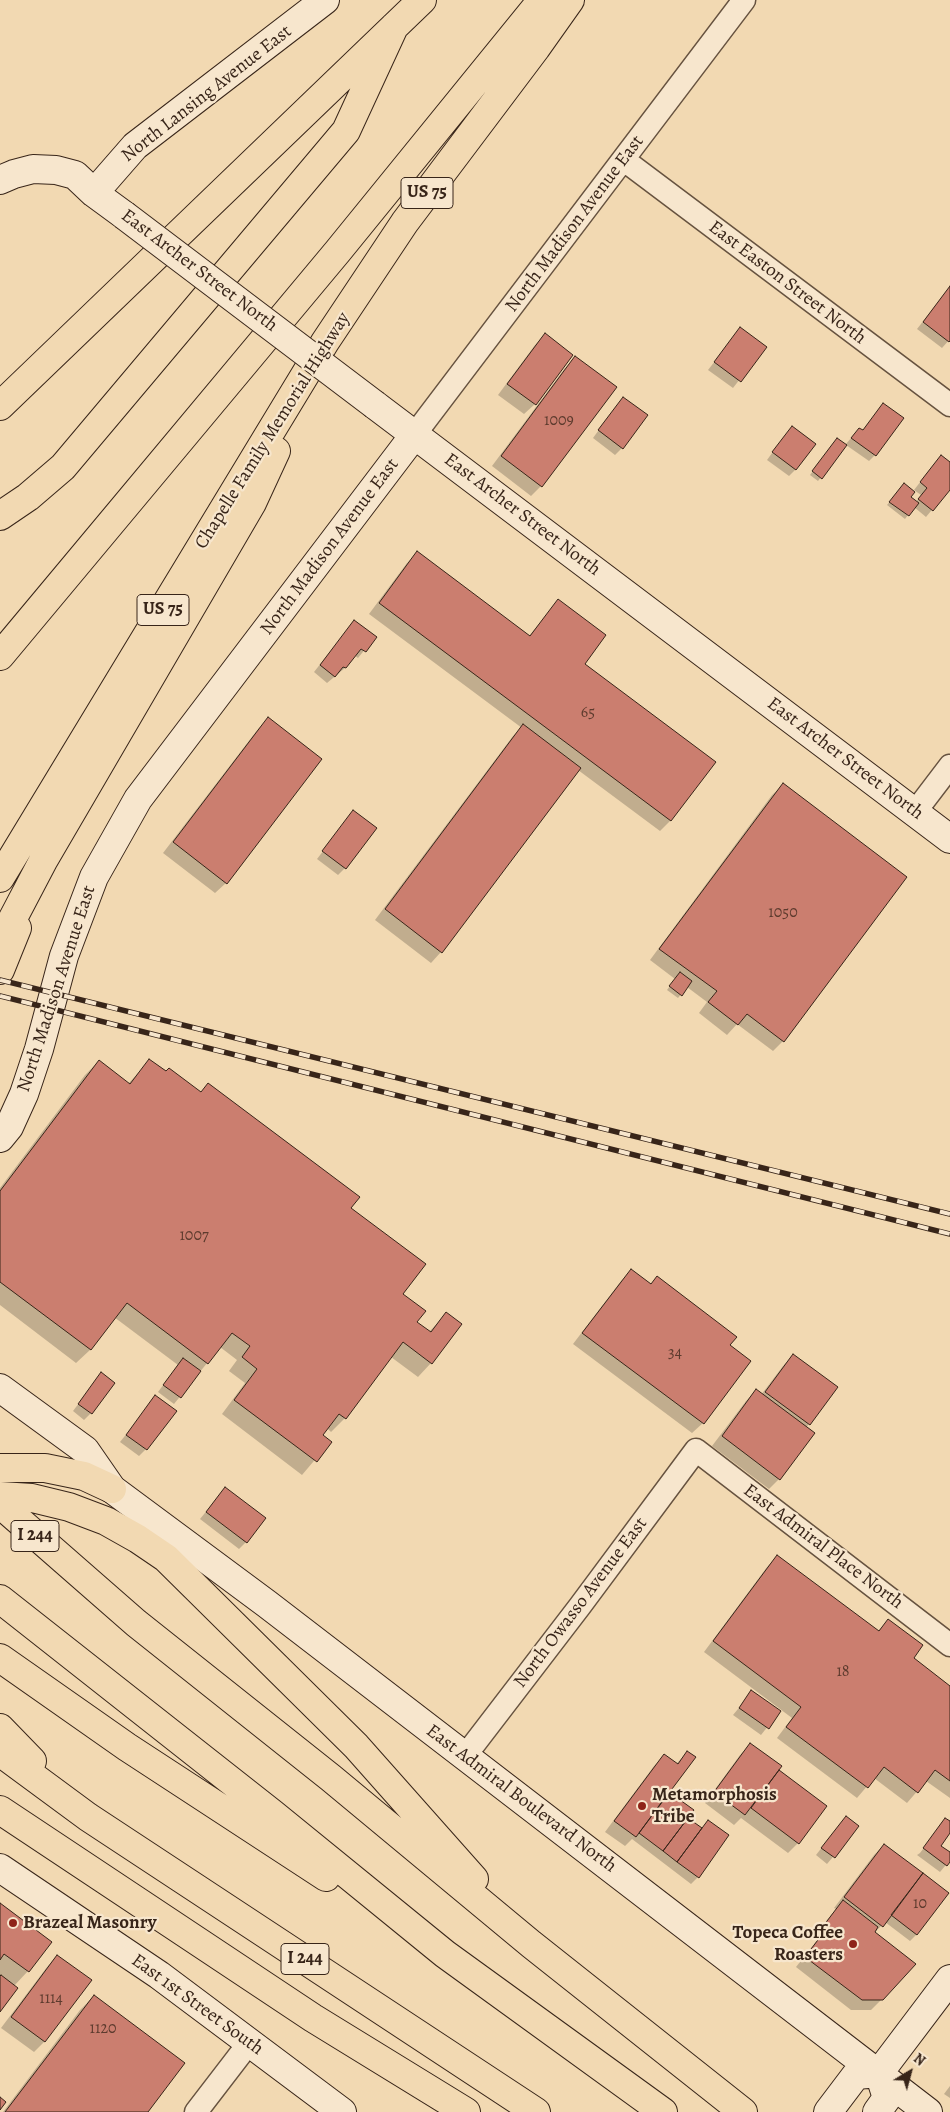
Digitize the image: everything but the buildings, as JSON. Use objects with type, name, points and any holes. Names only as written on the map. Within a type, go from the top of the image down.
[{"type":"main road","points":[[0,406],[422,0]]},
{"type":"main road","points":[[0,656],[338,251],[542,0]]},
{"type":"main road","name":"Chapelle Family Memorial Highway","points":[[0,878],[325,342],[405,222],[570,0]]},
{"type":"main road","points":[[0,516],[28,497],[63,467],[346,131],[394,27]]},
{"type":"main road","points":[[0,943],[43,861],[252,504],[325,342]]},
{"type":"main road","points":[[0,970],[43,861]]},
{"type":"main road","points":[[0,1468],[45,1468],[84,1476],[112,1488]]},
{"type":"main road","points":[[0,1496],[32,1498],[69,1507],[106,1521],[166,1558],[356,1746],[531,1944]]},
{"type":"main road","name":"I 244","points":[[0,1504],[136,1623],[331,1778],[531,1944],[738,2108]]},
{"type":"main road","points":[[0,1599],[273,1814],[445,1954]]},
{"type":"main road","points":[[0,1658],[127,1747],[445,1954],[663,2112]]},
{"type":"main road","points":[[0,1728],[88,1817]]},
{"type":"main road","name":"I 244","points":[[0,1752],[88,1817],[536,2112]]},
{"type":"main road","points":[[1,1811],[313,2018],[466,2112]]},
{"type":"street","name":"North Lansing Avenue East","points":[[94,193],[135,146],[325,0]]},
{"type":"street","name":"North Madison Avenue East","points":[[0,1138],[9,1127],[24,1094],[39,1048],[64,956],[94,877],[138,799],[744,0]]},
{"type":"street","name":"East Easton Street North","points":[[624,160],[950,405]]},
{"type":"street","name":"East Archer Street North","points":[[0,180],[33,169],[56,170],[75,175],[94,193],[950,839]]},
{"type":"street","name":"East Archer Street North","points":[[0,200],[17,190],[31,186],[61,187],[94,193]]},
{"type":"street","points":[[915,812],[950,766]]},
{"type":"street","name":"East Admiral Boulevard North","points":[[0,1388],[85,1450],[112,1488],[465,1756],[928,2112]]},
{"type":"street","name":"East Admiral Place North","points":[[696,1450],[950,1645]]},
{"type":"street","name":"North Owasso Avenue East","points":[[465,1756],[696,1450]]},
{"type":"street","name":"East 1st Street South","points":[[0,1868],[159,1975],[342,2112]]},
{"type":"street","points":[[828,2112],[856,2075],[879,2073],[950,1979]]},
{"type":"street","points":[[196,2112],[249,2043]]},
{"type":"street","points":[[877,2112],[887,2098],[879,2073]]},
{"type":"railway","points":[[0,980],[950,1214]]},
{"type":"railway","points":[[0,996],[950,1234]]},
{"type":"place","name":"Metamorphosis Tribe","points":[[642,1806]]},
{"type":"place","name":"Brazeal Masonry","points":[[13,1923]]},
{"type":"place","name":"Topeca Coffee Roasters","points":[[853,1944]]}]
